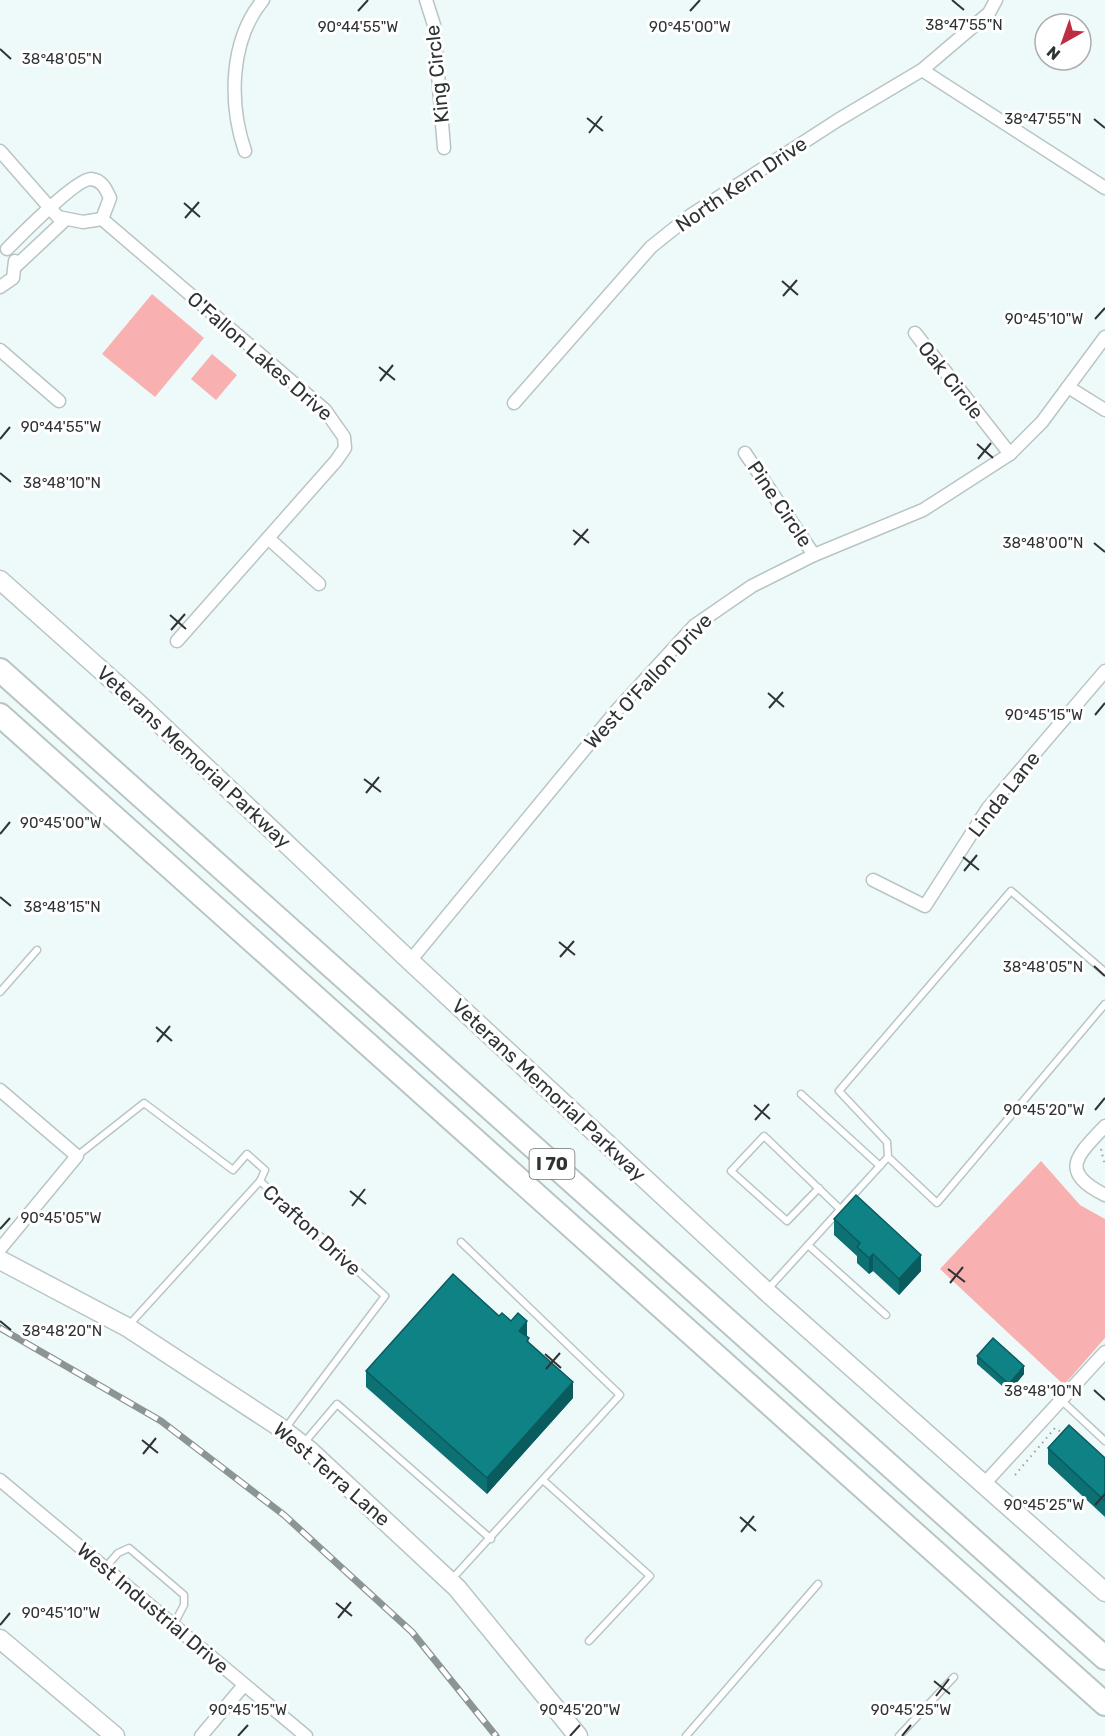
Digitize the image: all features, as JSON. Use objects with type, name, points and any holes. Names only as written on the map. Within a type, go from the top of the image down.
[{"type":"highway","name":"I 70","points":[[0,670],[1105,1659]]},
{"type":"highway","name":"I 70","points":[[0,715],[1105,1704]]},
{"type":"street","points":[[245,152],[236,123],[234,89],[242,40],[263,0]]},
{"type":"street","name":"King Circle","points":[[426,0],[434,25],[444,148]]},
{"type":"street","name":"North Kern Drive","points":[[514,403],[651,247],[691,215],[838,120],[922,70],[989,13],[996,0]]},
{"type":"street","points":[[922,70],[1105,188]]},
{"type":"street","points":[[0,151],[50,208],[65,220],[83,222],[102,219],[110,198],[102,183],[93,179],[84,180],[50,208],[3,248],[16,266]]},
{"type":"street","name":"O'Fallon Lakes Drive","points":[[102,219],[325,410],[344,437],[345,448],[336,461],[177,641]]},
{"type":"street","points":[[0,287],[13,278],[16,266],[65,220]]},
{"type":"street","name":"Oak Circle","points":[[915,333],[1010,454]]},
{"type":"street","name":"West O'Fallon Drive","points":[[410,961],[617,710],[693,626],[752,586],[814,555],[923,510],[1010,454],[1042,422],[1105,337]]},
{"type":"street","points":[[0,351],[59,402]]},
{"type":"street","points":[[1068,387],[1105,410]]},
{"type":"street","name":"Pine Circle","points":[[745,453],[814,555]]},
{"type":"street","points":[[268,538],[319,584]]},
{"type":"street","name":"Veterans Memorial Parkway","points":[[0,580],[139,704],[410,961],[766,1291],[1105,1592]]},
{"type":"street","name":"Linda Lane","points":[[873,880],[926,906],[988,808],[1105,671]]},
{"type":"street","points":[[0,1090],[77,1156],[0,1249]]},
{"type":"street","points":[[1105,1126],[1079,1154],[1075,1164],[1078,1177],[1088,1186],[1105,1195]]},
{"type":"street","name":"West Terra Lane","points":[[0,1260],[128,1327],[284,1430],[400,1533],[450,1582],[578,1736]]},
{"type":"street","points":[[984,1484],[1105,1353]]},
{"type":"street","name":"West Industrial Drive","points":[[0,1480],[306,1736]]},
{"type":"street","points":[[0,1639],[115,1736]]},
{"type":"street","points":[[201,1736],[244,1684]]},
{"type":"lane","points":[[1105,972],[1011,891],[839,1091],[886,1142],[888,1157],[937,1203],[1105,1004]]},
{"type":"lane","points":[[0,992],[37,950]]},
{"type":"lane","points":[[801,1094],[879,1166]]},
{"type":"lane","points":[[77,1156],[144,1103],[233,1170],[247,1154],[265,1170],[261,1181]]},
{"type":"lane","points":[[819,1188],[786,1221],[731,1172],[764,1136],[819,1188],[840,1209]]},
{"type":"lane","points":[[766,1291],[888,1157]]},
{"type":"lane","name":"Crafton Drive","points":[[128,1327],[261,1181],[385,1296],[284,1430]]},
{"type":"lane","points":[[450,1582],[620,1395],[460,1242]]},
{"type":"lane","points":[[808,1245],[886,1315]]},
{"type":"lane","points":[[1061,1400],[1105,1441]]},
{"type":"lane","points":[[302,1445],[337,1404],[491,1539]]},
{"type":"lane","points":[[543,1480],[650,1576],[589,1641]]},
{"type":"lane","points":[[105,1568],[118,1553],[129,1548],[184,1594],[184,1605],[173,1625]]},
{"type":"lane","points":[[686,1736],[818,1584]]},
{"type":"lane","points":[[899,1736],[954,1677]]},
{"type":"path","points":[[1105,1142],[1101,1147],[1105,1166]]},
{"type":"path","points":[[1015,1475],[1054,1428],[1069,1437]]},
{"type":"shaded area","points":[[152,294],[204,338],[155,397],[102,354]]},
{"type":"shaded area","points":[[212,354],[237,375],[216,400],[191,379]]},
{"type":"shaded area","points":[[1041,1161],[1080,1205],[1105,1219],[1105,1338],[1064,1385],[940,1269]]},
{"type":"building","points":[[856,1195],[921,1255],[899,1279],[873,1254],[869,1258],[857,1247],[860,1243],[834,1219]]},
{"type":"building","points":[[453,1274],[499,1316],[502,1313],[511,1321],[518,1313],[527,1321],[519,1331],[573,1382],[487,1478],[366,1371]]},
{"type":"building","points":[[993,1338],[1024,1366],[1009,1384],[977,1356]]},
{"type":"building","points":[[1069,1425],[1105,1458],[1105,1501],[1048,1448]]},
{"type":"railway","points":[[0,1328],[161,1421],[284,1515],[412,1632],[496,1736]]}]
